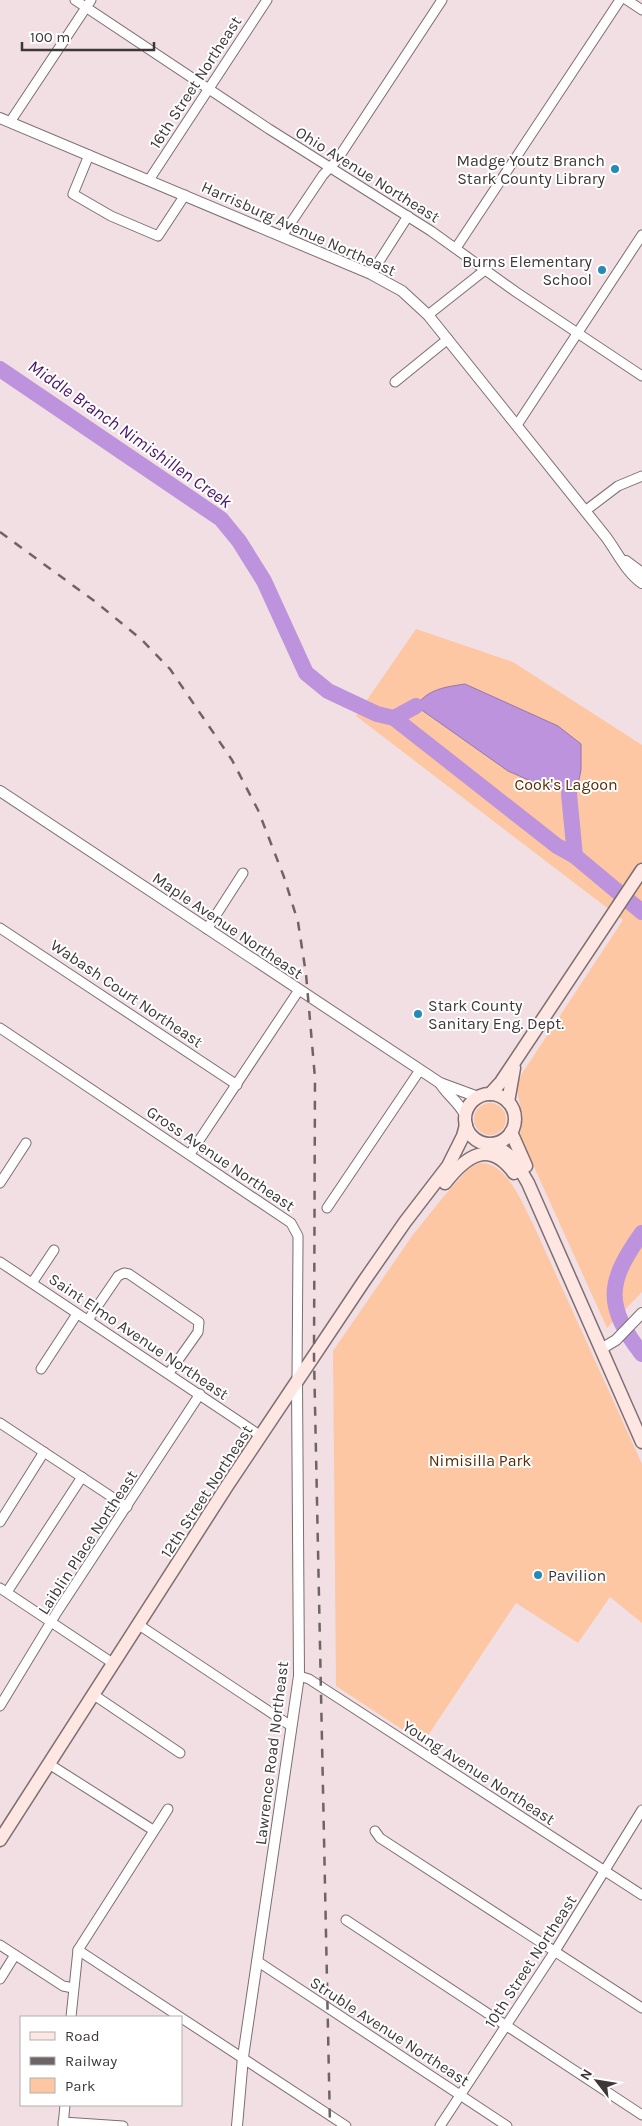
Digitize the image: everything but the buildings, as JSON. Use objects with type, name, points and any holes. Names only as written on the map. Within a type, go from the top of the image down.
[{"type":"main road","points":[[639,875],[514,1061],[484,1096],[469,1106],[466,1120],[473,1137],[490,1144],[514,1159],[528,1184],[642,1442]]},
{"type":"main road","points":[[508,1102],[514,1061]]},
{"type":"main road","points":[[484,1096],[501,1097],[508,1102],[515,1118],[511,1132],[505,1139],[490,1144]]},
{"type":"main road","name":"12th Street Northeast","points":[[0,1840],[261,1436],[404,1222],[448,1166],[463,1136],[466,1120]]},
{"type":"main road","points":[[511,1132],[525,1162],[528,1184]]},
{"type":"main road","name":"12th Street Northeast","points":[[448,1166],[474,1148],[490,1144]]},
{"type":"main road","points":[[404,1222],[422,1212],[460,1165],[474,1156],[484,1153],[496,1156],[507,1165],[522,1188],[538,1220],[546,1225]]},
{"type":"street","name":"Ohio Avenue Northeast","points":[[75,0],[89,4],[208,89],[408,216],[456,248],[484,270],[642,376]]},
{"type":"street","name":"16th Street Northeast","points":[[149,180],[267,0]]},
{"type":"street","points":[[282,236],[442,0]]},
{"type":"street","points":[[456,248],[620,0]]},
{"type":"street","points":[[627,0],[642,10]]},
{"type":"street","points":[[10,122],[89,4]]},
{"type":"street","name":"Harrisburg Avenue Northeast","points":[[0,118],[371,274],[402,291],[428,314],[623,559],[642,573]]},
{"type":"street","points":[[89,155],[73,194],[111,216],[158,236],[185,195]]},
{"type":"street","points":[[371,274],[408,216]]},
{"type":"street","points":[[517,425],[642,234]]},
{"type":"street","points":[[428,314],[484,270]]},
{"type":"street","points":[[395,382],[448,339]]},
{"type":"street","points":[[585,511],[618,486],[642,476]]},
{"type":"street","name":"Harrisburg Avenue Northeast","points":[[623,559],[625,566],[642,583]]},
{"type":"street","name":"Maple Avenue Northeast","points":[[0,791],[440,1083],[484,1096]]},
{"type":"street","points":[[207,929],[243,873]]},
{"type":"street","name":"Wabash Court Northeast","points":[[0,928],[237,1084]]},
{"type":"street","points":[[190,1154],[299,990]]},
{"type":"street","name":"Gross Avenue Northeast","points":[[0,1028],[281,1214],[295,1229],[298,1245],[297,1382]]},
{"type":"street","points":[[327,1208],[420,1070]]},
{"type":"street","name":"Maple Avenue Northeast","points":[[440,1083],[445,1091],[459,1103],[466,1120]]},
{"type":"street","points":[[0,1183],[26,1144]]},
{"type":"street","points":[[32,1283],[54,1250]]},
{"type":"street","name":"Saint Elmo Avenue Northeast","points":[[0,1262],[261,1436]]},
{"type":"street","points":[[88,1320],[118,1276],[124,1273],[129,1274],[197,1320],[200,1324],[198,1332],[169,1373]]},
{"type":"street","points":[[601,1349],[616,1340],[642,1313]]},
{"type":"street","points":[[41,1369],[78,1314]]},
{"type":"street","name":"Lawrence Road Northeast","points":[[237,2126],[243,2057],[299,1676],[297,1382]]},
{"type":"street","name":"Laiblin Place Northeast","points":[[0,1706],[52,1622],[200,1394]]},
{"type":"street","points":[[0,1423],[127,1507]]},
{"type":"street","points":[[0,1522],[44,1452]]},
{"type":"street","points":[[82,1477],[4,1590],[114,1664]]},
{"type":"street","points":[[139,1626],[291,1726]]},
{"type":"street","name":"Young Avenue Northeast","points":[[299,1676],[309,1680],[642,1895]]},
{"type":"street","points":[[94,1695],[180,1753]]},
{"type":"street","points":[[49,1764],[153,1830]]},
{"type":"street","points":[[71,2016],[78,1950],[168,1808]]},
{"type":"street","name":"10th Street Northeast","points":[[440,2126],[555,1951],[642,1810]]},
{"type":"street","points":[[375,1831],[380,1838],[642,2008]]},
{"type":"street","points":[[346,1920],[642,2114]]},
{"type":"street","points":[[0,1945],[63,1986],[73,1988]]},
{"type":"street","points":[[78,1950],[180,2016]]},
{"type":"street","points":[[0,1979],[15,1955]]},
{"type":"street","name":"Struble Avenue Northeast","points":[[257,1961],[507,2126]]},
{"type":"street","points":[[182,2017],[346,2126]]},
{"type":"street","points":[[65,2106],[63,2124],[123,2126]]},
{"type":"green space","name":"Cook's Lagoon","points":[[416,629],[513,662],[642,745],[642,1292],[607,1328],[520,1136],[522,1114],[516,1086],[523,1072],[623,920],[356,716]]},
{"type":"green space","points":[[490,1103],[501,1108],[506,1119],[501,1130],[490,1135],[479,1130],[474,1119],[479,1108]]},
{"type":"green space","name":"Nimisilla Park","points":[[480,1163],[490,1165],[499,1170],[519,1197],[642,1464],[642,1623],[610,1597],[578,1643],[516,1603],[423,1743],[336,1686],[333,1351],[412,1236],[469,1168]]},
{"type":"shaded area","points":[[465,684],[558,726],[581,744],[581,770],[576,794],[533,782],[508,771],[416,706],[432,692]]},
{"type":"waterway","name":"Middle Branch Nimishillen Creek","points":[[0,369],[221,519],[239,541],[264,581],[306,673],[328,691],[377,714],[394,718],[557,846],[575,856],[642,912]]},
{"type":"waterway","points":[[394,718],[416,706]]},
{"type":"waterway","points":[[569,794],[575,856]]},
{"type":"waterway","points":[[642,1233],[622,1266],[615,1294],[616,1307],[621,1321],[642,1354]]},
{"type":"railway","points":[[0,532],[97,603],[142,640],[170,669],[232,760],[258,810],[284,877],[298,922],[306,974],[315,1078],[314,1357],[330,2126]]},
{"type":"place","name":"Madge Youtz Branch Stark County Library","points":[[615,169]]},
{"type":"place","name":"Burns Elementary School","points":[[602,270]]},
{"type":"place","name":"Stark County Sanitary Eng. Dept.","points":[[418,1014]]},
{"type":"place","name":"Pavilion","points":[[538,1575]]}]
